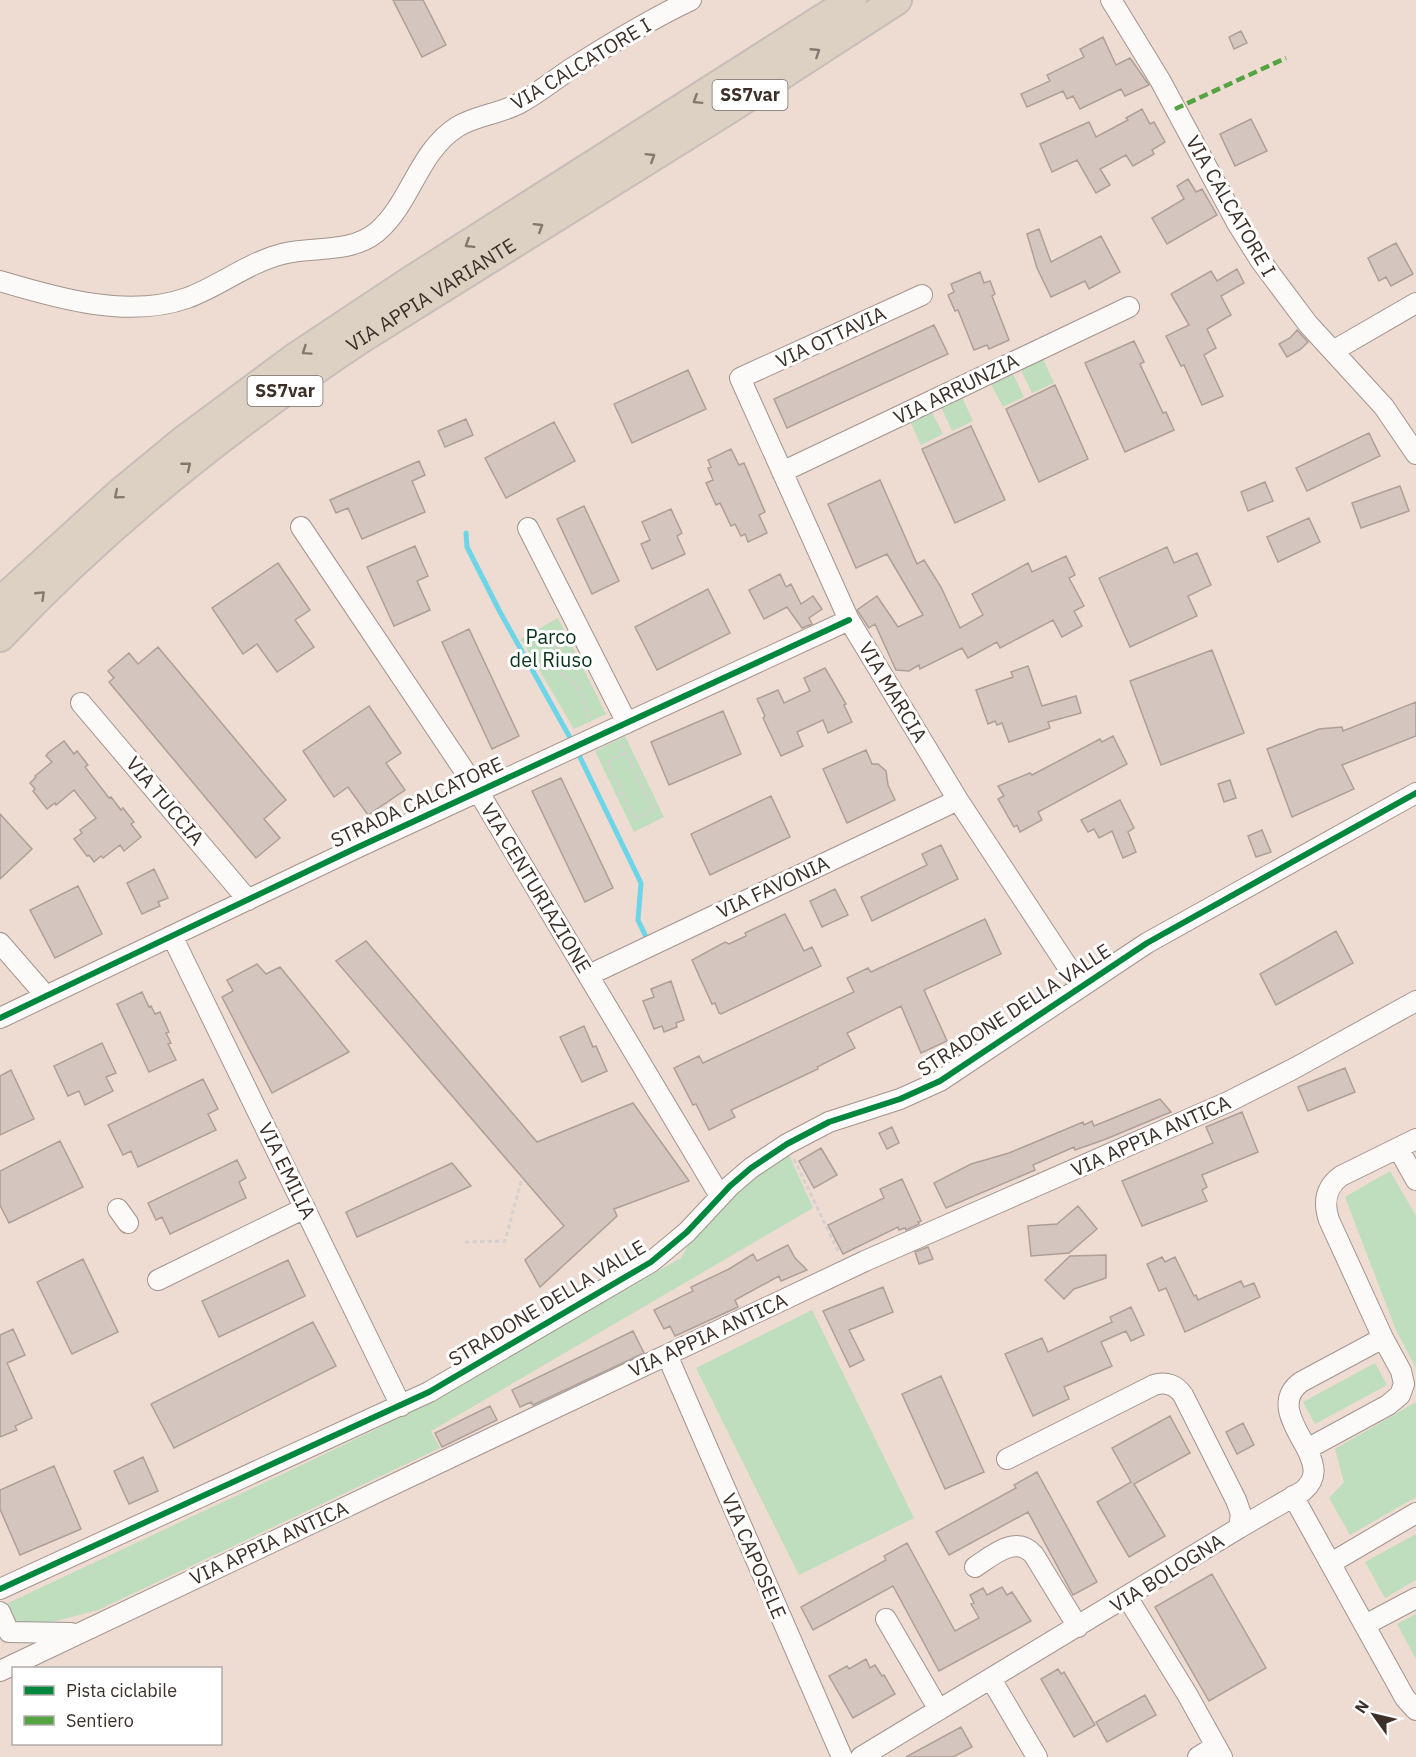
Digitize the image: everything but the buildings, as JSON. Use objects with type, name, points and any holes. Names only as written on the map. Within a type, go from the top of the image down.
[{"type":"highway","name":"VIA APPIA VARIANTE","points":[[0,637],[86,552],[253,414],[852,0]]},
{"type":"highway","name":"VIA APPIA VARIANTE","points":[[0,602],[121,492],[243,395],[359,315],[897,0]]},
{"type":"street","name":"VIA CALCATORE I","points":[[0,281],[77,301],[105,305],[153,305],[188,297],[249,266],[280,255],[301,250],[337,248],[355,244],[369,238],[388,220],[400,205],[427,158],[456,128],[518,105],[632,32],[691,0]]},
{"type":"street","name":"VIA CALCATORE I","points":[[1111,0],[1160,80],[1247,241],[1285,296],[1384,407],[1416,454]]},
{"type":"street","name":"VIA OTTAVIA","points":[[740,378],[922,295]]},
{"type":"street","points":[[1333,351],[1416,303]]},
{"type":"street","name":"VIA ARRUNZIA","points":[[782,472],[1129,307]]},
{"type":"street","name":"VIA MARCIA","points":[[740,378],[849,620],[958,800],[1081,987]]},
{"type":"street","name":"VIA CENTURIAZIONE","points":[[301,527],[478,791],[720,1196]]},
{"type":"street","points":[[528,528],[582,635],[621,726]]},
{"type":"street","name":"STRADA CALCATORE","points":[[0,1018],[478,791],[849,620]]},
{"type":"street","name":"VIA TUCCIA","points":[[81,703],[248,900]]},
{"type":"street","name":"STRADONE DELLA VALLE","points":[[0,1588],[402,1406],[449,1381],[651,1263],[687,1232],[720,1196],[751,1168],[787,1144],[829,1122],[900,1099],[940,1081],[1139,948],[1416,793]]},
{"type":"street","name":"VIA FAVONIA","points":[[589,975],[958,800]]},
{"type":"street","name":"VIA EMILIA","points":[[172,936],[402,1406]]},
{"type":"street","points":[[0,944],[46,996]]},
{"type":"street","name":"VIA APPIA ANTICA","points":[[0,1671],[848,1269],[1228,1102],[1416,1001]]},
{"type":"street","points":[[1308,1449],[1388,1405],[1400,1395],[1404,1384],[1329,1220],[1326,1201],[1328,1190],[1335,1180],[1416,1139]]},
{"type":"street","points":[[1398,1148],[1416,1180]]},
{"type":"street","points":[[158,1280],[305,1208]]},
{"type":"street","points":[[1239,1528],[1307,1487],[1314,1479],[1314,1465],[1308,1449],[1288,1412],[1292,1392],[1301,1382],[1383,1338]]},
{"type":"street","name":"VIA CAPOSELE","points":[[668,1354],[842,1757]]},
{"type":"street","name":"VIA BOLOGNA","points":[[861,1757],[1239,1528],[1241,1514],[1236,1500],[1183,1395],[1170,1384],[1154,1385],[1007,1459]]},
{"type":"street","points":[[1293,1496],[1406,1698],[1416,1710]]},
{"type":"street","points":[[1331,1563],[1416,1513]]},
{"type":"street","points":[[975,1566],[1009,1547],[1021,1545],[1026,1547],[1035,1555],[1078,1627]]},
{"type":"street","points":[[1127,1597],[1187,1694],[1219,1752],[1198,1757]]},
{"type":"street","points":[[1365,1625],[1416,1598]]},
{"type":"street","points":[[0,1612],[5,1638],[79,1633]]},
{"type":"street","points":[[886,1619],[939,1710]]},
{"type":"street","points":[[991,1679],[1037,1757]]},
{"type":"path","points":[[582,635],[559,647],[554,663],[562,675],[578,687],[581,693],[586,713],[583,744]]},
{"type":"path","points":[[621,726],[626,752],[654,810],[634,819],[607,762],[626,752]]},
{"type":"path","points":[[787,1144],[848,1269]]},
{"type":"path","points":[[465,1242],[506,1241],[522,1178]]},
{"type":"green space","points":[[1043,359],[1054,383],[1032,393],[1021,370]]},
{"type":"green space","points":[[1013,374],[1024,397],[1003,407],[991,384]]},
{"type":"green space","points":[[962,397],[973,421],[952,431],[941,407]]},
{"type":"green space","points":[[931,411],[943,434],[921,445],[910,421]]},
{"type":"green space","name":"Parco del Riuso","points":[[558,618],[606,714],[574,729],[521,639]]},
{"type":"green space","points":[[625,736],[664,817],[634,832],[595,751]]},
{"type":"green space","points":[[788,1153],[813,1208],[431,1431],[440,1448],[98,1610],[29,1628],[14,1626],[4,1606],[6,1604],[383,1426],[681,1258],[692,1238],[744,1183]]},
{"type":"green space","points":[[1390,1171],[1416,1216],[1416,1368],[1396,1330],[1345,1197]]},
{"type":"green space","points":[[812,1310],[914,1518],[799,1575],[696,1368]]},
{"type":"green space","points":[[1375,1363],[1387,1385],[1315,1424],[1303,1402]]},
{"type":"green space","points":[[1416,1402],[1416,1497],[1350,1535],[1329,1498],[1344,1482],[1335,1449]]},
{"type":"green space","points":[[1416,1534],[1416,1580],[1385,1598],[1365,1562]]},
{"type":"green space","points":[[1416,1614],[1416,1659],[1397,1624]]},
{"type":"waterway","points":[[466,533],[467,547],[500,612],[573,743]]},
{"type":"waterway","points":[[577,751],[641,883],[638,920],[646,937]]},
{"type":"marked path","points":[[1175,109],[1286,58]]},
{"type":"cycle path","points":[[0,1018],[354,849],[849,620]]},
{"type":"cycle path","points":[[0,1589],[429,1392],[651,1262],[687,1232],[730,1186],[751,1168],[787,1144],[829,1122],[900,1099],[940,1081],[1147,943],[1416,793]]}]
